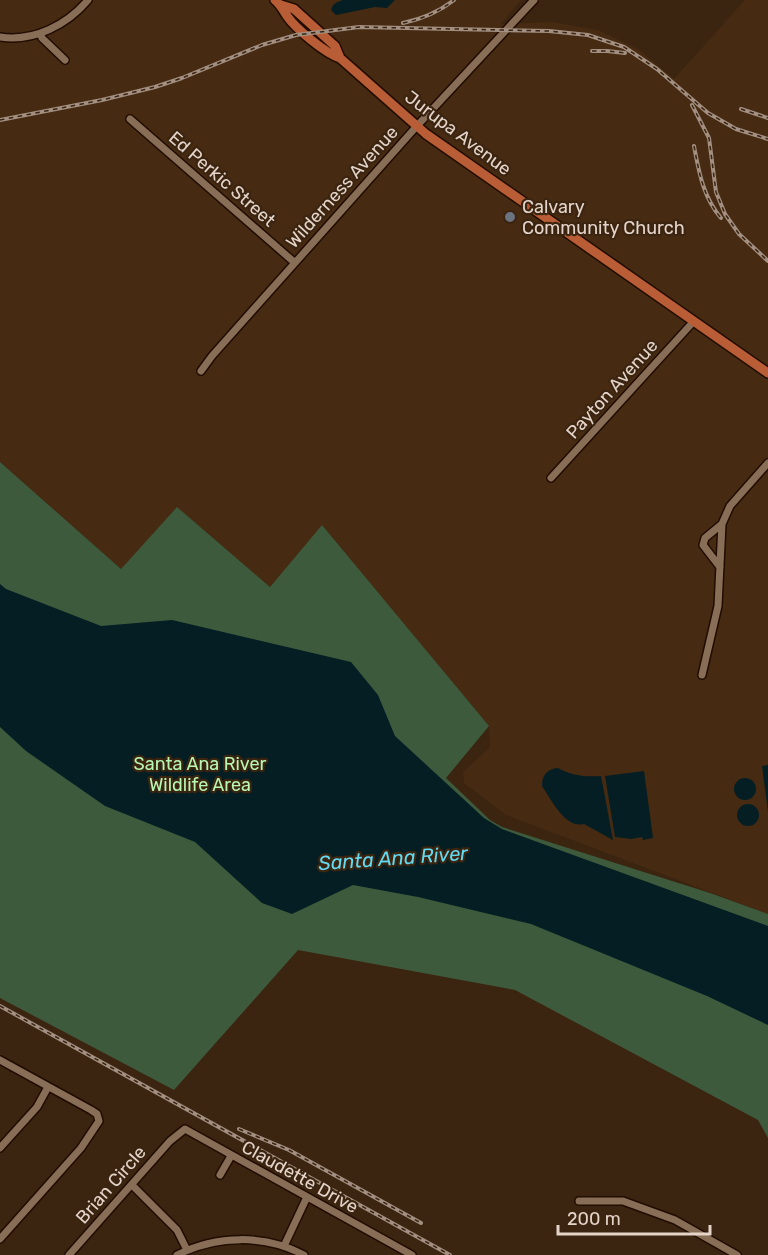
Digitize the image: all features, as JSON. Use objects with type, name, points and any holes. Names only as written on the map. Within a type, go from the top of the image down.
[{"type":"main road","name":"Jurupa Avenue","points":[[278,2],[294,9],[335,46],[340,58],[416,127],[768,373]]},
{"type":"street","points":[[0,37],[21,37],[40,33],[63,22],[88,0]]},
{"type":"street","name":"Wilderness Avenue","points":[[201,371],[294,262],[534,0]]},
{"type":"street","points":[[40,33],[42,38],[65,60]]},
{"type":"street","name":"Ed Perkic Street","points":[[130,119],[294,262]]},
{"type":"street","name":"Payton Avenue","points":[[551,477],[694,321]]},
{"type":"street","points":[[702,675],[718,606],[722,524],[735,498],[768,462]]},
{"type":"street","points":[[720,567],[703,545],[705,538],[722,524]]},
{"type":"street","points":[[0,1060],[97,1114],[99,1121],[81,1148],[0,1239]]},
{"type":"street","points":[[0,1148],[37,1107],[48,1087]]},
{"type":"street","name":"Claudette Drive","points":[[175,1135],[185,1129],[412,1255]]},
{"type":"street","name":"Brian Circle","points":[[69,1255],[175,1135]]},
{"type":"street","points":[[220,1175],[231,1156]]},
{"type":"street","points":[[132,1185],[177,1230],[187,1250]]},
{"type":"street","points":[[284,1246],[307,1197]]},
{"type":"street","points":[[579,1201],[623,1201],[675,1220],[737,1255]]},
{"type":"street","points":[[177,1255],[187,1250],[229,1240],[255,1240],[284,1246],[304,1255]]},
{"type":"shaded area","points":[[0,0],[521,0],[501,24],[552,22],[598,30],[638,49],[674,79],[745,0],[768,0],[768,914],[506,815],[464,783],[463,772],[490,747],[489,726],[322,525],[270,587],[177,507],[121,569],[0,462]]},
{"type":"green space","name":"Santa Ana River Wildlife Area","points":[[0,462],[121,569],[177,507],[270,587],[322,525],[489,726],[446,778],[490,820],[502,827],[710,893],[768,914],[768,1138],[758,1120],[515,990],[298,950],[174,1090],[0,998]]},
{"type":"water","points":[[343,0],[395,0],[387,8],[375,7],[336,15],[331,10],[336,3]]},
{"type":"water","name":"Santa Ana River","points":[[0,584],[6,589],[101,626],[172,620],[351,662],[378,695],[395,736],[484,818],[502,829],[768,926],[768,1025],[707,996],[531,924],[418,897],[353,885],[292,914],[262,903],[195,842],[105,806],[26,751],[0,727]]},
{"type":"water","points":[[768,765],[768,812],[762,766]]},
{"type":"water","points":[[558,768],[579,775],[601,776],[613,840],[584,824],[571,822],[559,812],[542,786],[546,773]]},
{"type":"water","points":[[644,771],[653,838],[643,840],[642,837],[631,839],[615,837],[605,776]]},
{"type":"water","points":[[745,778],[753,781],[756,789],[753,797],[745,800],[737,797],[734,789],[737,781]]},
{"type":"water","points":[[748,804],[756,807],[759,815],[756,823],[748,826],[740,823],[737,815],[740,807]]},
{"type":"railway","points":[[403,23],[430,15],[454,0]]},
{"type":"railway","points":[[0,120],[155,87],[262,45],[296,35],[359,27],[549,31],[588,35],[624,47],[657,69],[708,113],[736,129],[768,139]]},
{"type":"railway","points":[[592,51],[625,53]]},
{"type":"railway","points":[[692,105],[709,138],[716,192],[725,214],[739,234],[768,261]]},
{"type":"railway","points":[[741,109],[768,118]]},
{"type":"railway","points":[[694,146],[706,193],[721,218]]},
{"type":"railway","points":[[0,1006],[450,1255]]},
{"type":"railway","points":[[239,1129],[289,1150],[421,1223]]},
{"type":"place","name":"Calvary Community Church","points":[[510,217]]}]
